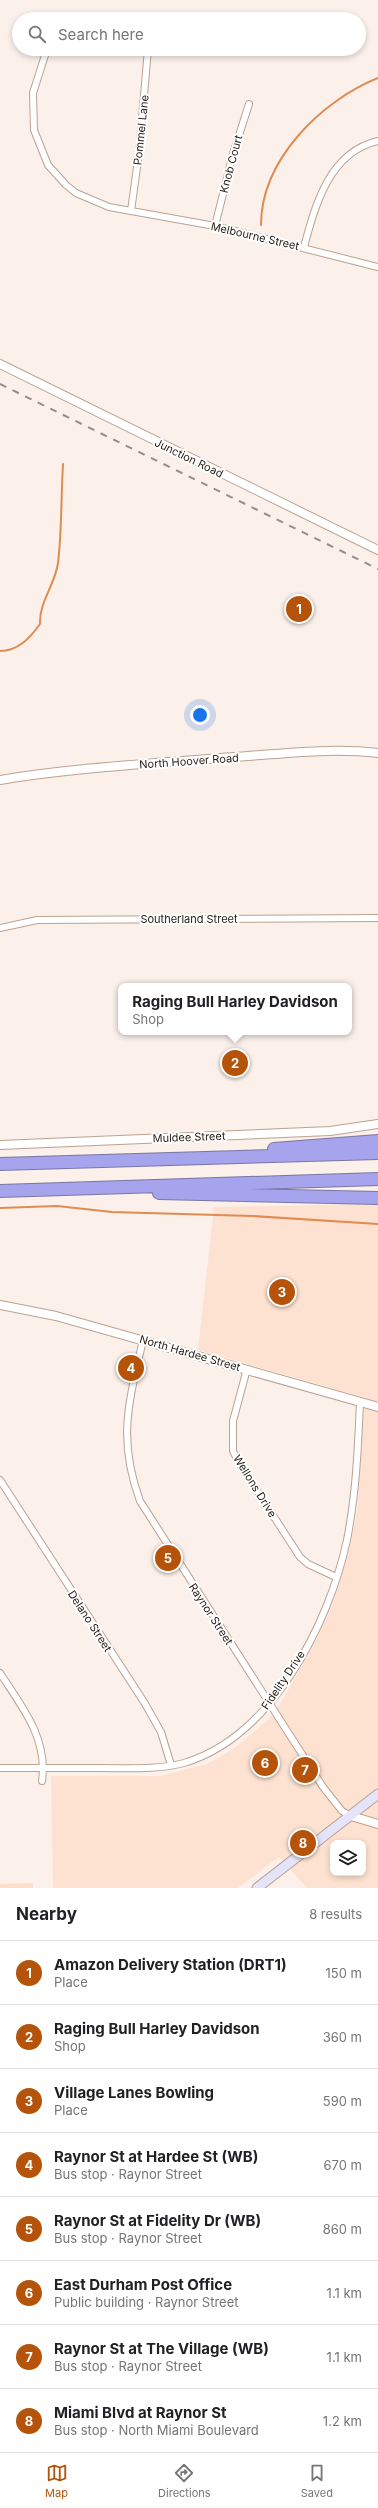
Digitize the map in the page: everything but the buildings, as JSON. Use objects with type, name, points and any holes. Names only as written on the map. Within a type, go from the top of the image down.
[{"type":"highway","points":[[221,1158],[263,1150],[378,1141]]},
{"type":"highway","points":[[0,1164],[378,1153]]},
{"type":"highway","points":[[0,1191],[378,1179]]},
{"type":"highway","points":[[84,1189],[188,1195],[378,1198]]},
{"type":"main road","points":[[257,1888],[378,1794]]},
{"type":"street","name":"Melbourne Street","points":[[45,56],[36,80],[32,105],[34,130],[42,153],[56,175],[76,193],[98,204],[215,226],[304,247],[378,267]]},
{"type":"street","name":"Pommel Lane","points":[[131,210],[139,153],[147,56]]},
{"type":"street","name":"Knob Court","points":[[215,226],[233,154],[249,104]]},
{"type":"street","points":[[304,247],[319,196],[333,172],[350,156],[378,141]]},
{"type":"street","name":"Junction Road","points":[[0,364],[378,550]]},
{"type":"street","name":"North Hoover Road","points":[[0,780],[70,770],[267,755],[332,752],[378,753]]},
{"type":"street","name":"Southerland Street","points":[[0,928],[37,920],[378,918]]},
{"type":"street","name":"Muldee Street","points":[[0,1145],[330,1131],[378,1124]]},
{"type":"street","name":"North Hardee Street","points":[[0,1305],[56,1316],[378,1406]]},
{"type":"street","name":"Raynor Street","points":[[143,1340],[126,1420],[127,1454],[133,1484],[147,1515],[323,1787],[342,1811],[351,1816],[378,1824]]},
{"type":"street","name":"Wellons Drive","points":[[247,1369],[231,1432],[236,1457],[300,1557],[308,1564],[336,1576]]},
{"type":"street","name":"Fidelity Drive","points":[[0,1768],[149,1768],[171,1766],[208,1754],[228,1743],[249,1726],[270,1704],[312,1634],[336,1576],[353,1507],[357,1472],[360,1402]]},
{"type":"street","name":"Delano Street","points":[[0,1480],[144,1702],[160,1732],[171,1766]]},
{"type":"street","points":[[0,1673],[37,1733],[43,1768],[42,1781]]},
{"type":"shaded area","points":[[378,1204],[378,1888],[307,1888],[279,1857],[238,1888],[53,1888],[51,1776],[160,1776],[207,1764],[232,1750],[268,1720],[280,1704],[317,1639],[332,1606],[351,1543],[358,1507],[363,1397],[198,1350],[214,1207]]},
{"type":"shaded area","points":[[33,1883],[33,1888],[0,1888],[0,1884]]},
{"type":"waterway","points":[[261,225],[264,201],[271,178],[283,156],[298,136],[316,117],[336,102],[357,88],[378,78]]},
{"type":"waterway","points":[[0,651],[12,649],[23,643],[40,624],[40,616],[44,601],[54,579],[58,563],[63,464]]},
{"type":"waterway","points":[[0,1208],[57,1206],[112,1212],[252,1216],[378,1224]]},
{"type":"railway","points":[[0,384],[378,569]]},
{"type":"place","name":"Amazon Delivery Station (DRT1)","points":[[299,609]]},
{"type":"place","name":"Raging Bull Harley Davidson","points":[[235,1063]]},
{"type":"place","name":"Village Lanes Bowling","points":[[282,1292]]},
{"type":"place","name":"Raynor St at Hardee St (WB)","points":[[131,1368]]},
{"type":"place","name":"Raynor St at Fidelity Dr (WB)","points":[[168,1558]]},
{"type":"place","name":"East Durham Post Office","points":[[265,1763]]},
{"type":"place","name":"Raynor St at The Village (WB)","points":[[305,1770]]},
{"type":"place","name":"Miami Blvd at Raynor St","points":[[303,1843]]}]
